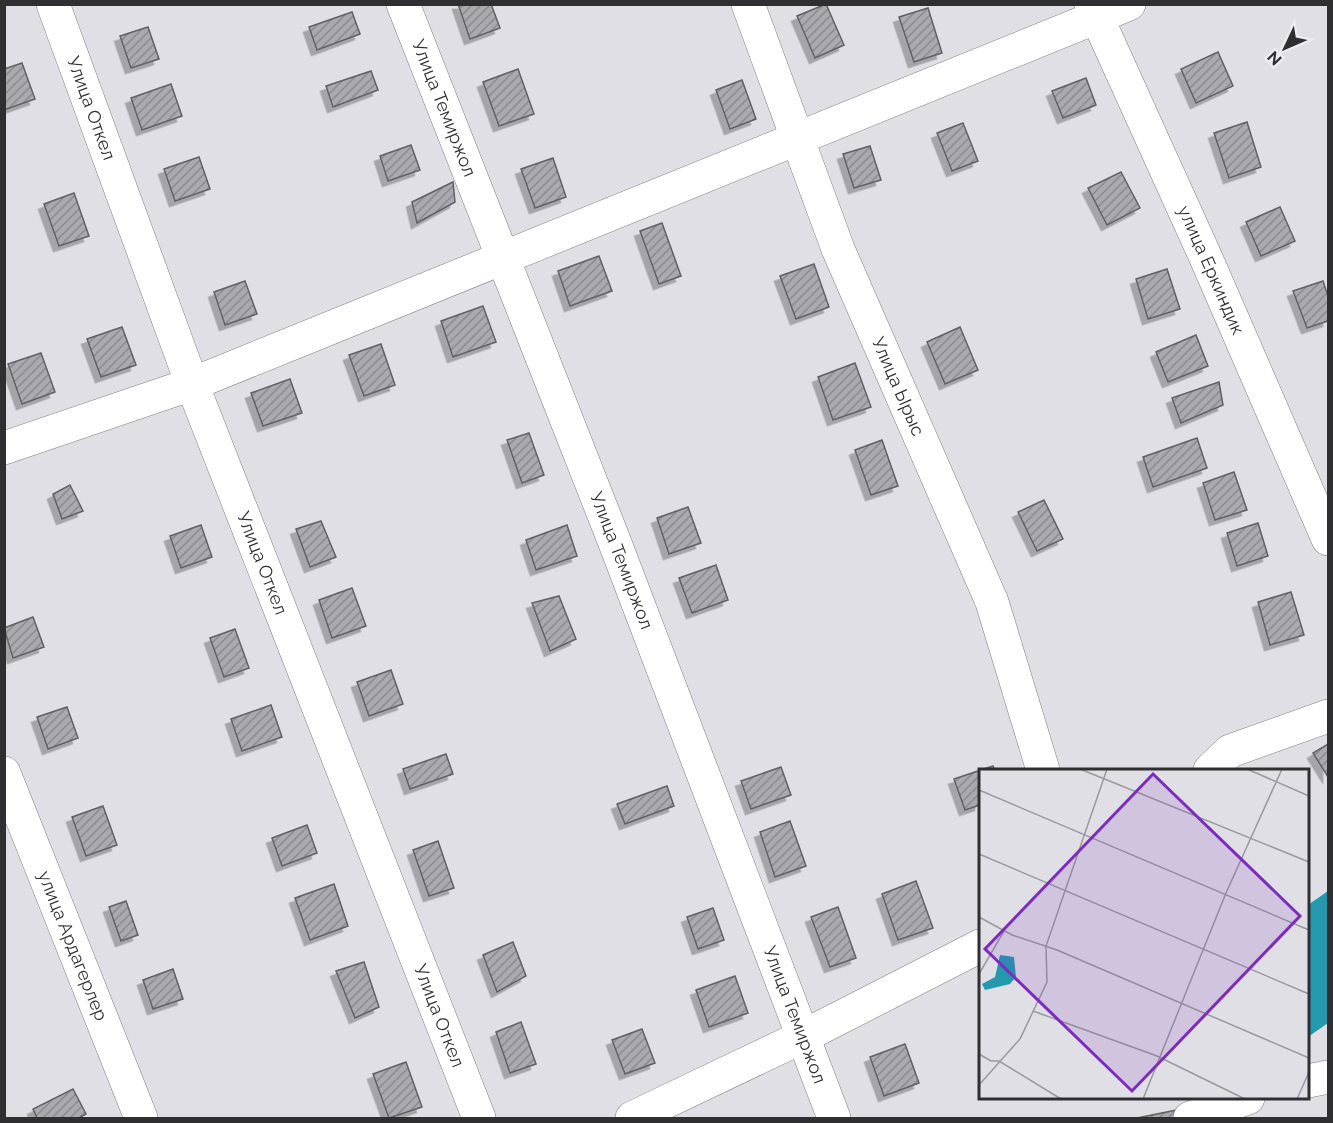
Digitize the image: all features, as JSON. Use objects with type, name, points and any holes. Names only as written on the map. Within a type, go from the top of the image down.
[{"type":"street","name":"Улица Откел","points":[[53,4],[192,384],[479,1119]]},
{"type":"street","name":"Улица Темиржол","points":[[403,4],[804,1036],[834,1119]]},
{"type":"street","name":"Улица Ырыс","points":[[748,4],[838,249],[992,602],[1042,769]]},
{"type":"street","points":[[4,448],[192,384],[797,137],[1093,11],[1129,4]]},
{"type":"street","name":"улица Еркиндик","points":[[1093,11],[1206,258],[1329,539]]},
{"type":"street","points":[[1212,769],[1230,751],[1329,716]]},
{"type":"street","name":"улица Ардагерлер","points":[[4,773],[141,1119]]},
{"type":"street","points":[[632,1119],[804,1036],[979,947]]},
{"type":"street","points":[[1309,1081],[1329,1077]]},
{"type":"street","points":[[1184,1099],[1190,1119],[1245,1099]]},
{"type":"water","points":[[1328,891],[1328,1023],[1309,1036],[1309,904]]},
{"type":"building","points":[[458,4],[491,4],[500,28],[470,39]]},
{"type":"building","points":[[826,4],[844,45],[815,58],[797,16]]},
{"type":"building","points":[[928,8],[942,53],[914,62],[899,17]]},
{"type":"building","points":[[352,12],[360,34],[317,50],[309,27]]},
{"type":"building","points":[[148,27],[159,59],[131,68],[120,36]]},
{"type":"building","points":[[1218,52],[1233,86],[1196,103],[1181,69]]},
{"type":"building","points":[[22,63],[35,99],[4,110],[4,69]]},
{"type":"building","points":[[518,69],[534,114],[499,126],[483,82]]},
{"type":"building","points":[[371,71],[378,90],[333,107],[326,86]]},
{"type":"building","points":[[1086,78],[1096,105],[1063,118],[1052,91]]},
{"type":"building","points":[[742,80],[756,119],[730,129],[716,90]]},
{"type":"building","points":[[171,84],[182,116],[142,130],[131,98]]},
{"type":"building","points":[[1247,122],[1261,167],[1229,178],[1214,133]]},
{"type":"building","points":[[963,123],[978,161],[952,171],[937,133]]},
{"type":"building","points":[[411,145],[420,170],[388,181],[380,156]]},
{"type":"building","points":[[870,146],[881,180],[854,188],[843,154]]},
{"type":"building","points":[[199,157],[210,189],[175,201],[164,169]]},
{"type":"building","points":[[553,158],[566,197],[535,208],[521,169]]},
{"type":"building","points":[[1121,172],[1140,208],[1107,225],[1088,188]]},
{"type":"building","points":[[453,182],[455,202],[417,223],[412,202]]},
{"type":"building","points":[[74,193],[89,236],[59,246],[44,204]]},
{"type":"building","points":[[1280,207],[1295,241],[1261,256],[1246,222]]},
{"type":"building","points":[[662,223],[681,276],[659,284],[640,231]]},
{"type":"building","points":[[599,256],[612,291],[570,306],[558,271]]},
{"type":"building","points":[[814,264],[829,307],[796,319],[780,276]]},
{"type":"building","points":[[1167,269],[1180,309],[1148,319],[1136,279]]},
{"type":"building","points":[[245,281],[257,314],[225,325],[214,292]]},
{"type":"building","points":[[1323,281],[1328,296],[1328,321],[1307,328],[1293,291]]},
{"type":"building","points":[[483,306],[496,342],[453,357],[441,321]]},
{"type":"building","points":[[122,327],[136,365],[101,377],[87,339]]},
{"type":"building","points":[[960,327],[978,370],[945,384],[927,342]]},
{"type":"building","points":[[1196,335],[1208,366],[1168,382],[1156,352]]},
{"type":"building","points":[[381,344],[395,385],[364,396],[349,355]]},
{"type":"building","points":[[41,353],[55,392],[22,404],[8,364]]},
{"type":"building","points":[[855,363],[871,407],[833,420],[818,377]]},
{"type":"building","points":[[290,379],[302,413],[263,426],[251,393]]},
{"type":"building","points":[[1219,382],[1223,405],[1181,423],[1172,398]]},
{"type":"building","points":[[529,433],[544,475],[522,483],[507,440]]},
{"type":"building","points":[[1197,438],[1207,468],[1153,487],[1143,457]]},
{"type":"building","points":[[882,440],[898,486],[871,495],[855,450]]},
{"type":"building","points":[[1234,472],[1247,510],[1215,520],[1203,483]]},
{"type":"building","points":[[70,485],[83,511],[62,519],[53,494]]},
{"type":"building","points":[[1044,500],[1063,539],[1037,551],[1018,512]]},
{"type":"building","points":[[688,507],[701,543],[669,554],[657,518]]},
{"type":"building","points":[[321,521],[336,557],[310,567],[296,529]]},
{"type":"building","points":[[1258,523],[1268,556],[1237,566],[1227,533]]},
{"type":"building","points":[[201,525],[212,557],[181,568],[170,536]]},
{"type":"building","points":[[567,525],[577,556],[536,570],[526,540]]},
{"type":"building","points":[[716,565],[728,600],[692,613],[679,578]]},
{"type":"building","points":[[352,588],[366,626],[332,638],[319,600]]},
{"type":"building","points":[[1291,592],[1304,635],[1270,645],[1258,602]]},
{"type":"building","points":[[559,596],[576,639],[550,651],[532,603]]},
{"type":"building","points":[[33,617],[44,647],[13,658],[4,628]]},
{"type":"building","points":[[235,629],[249,668],[224,677],[210,638]]},
{"type":"building","points":[[391,670],[403,704],[369,716],[357,682]]},
{"type":"building","points":[[271,705],[282,737],[242,751],[231,719]]},
{"type":"building","points":[[67,707],[78,738],[48,749],[37,717]]},
{"type":"building","points":[[1328,744],[1328,777],[1313,753]]},
{"type":"building","points":[[446,754],[453,774],[410,789],[403,769]]},
{"type":"building","points":[[781,767],[791,795],[751,809],[741,781]]},
{"type":"building","points":[[979,770],[979,805],[965,810],[954,779]]},
{"type":"building","points":[[667,786],[674,806],[625,824],[617,804]]},
{"type":"building","points":[[103,806],[117,845],[86,856],[72,817]]},
{"type":"building","points":[[790,821],[806,866],[775,877],[760,832]]},
{"type":"building","points":[[307,825],[317,853],[282,866],[272,838]]},
{"type":"building","points":[[438,841],[454,888],[429,896],[413,850]]},
{"type":"building","points":[[916,881],[933,928],[898,940],[882,894]]},
{"type":"building","points":[[334,884],[348,926],[310,940],[295,898]]},
{"type":"building","points":[[126,901],[138,935],[121,941],[109,907]]},
{"type":"building","points":[[838,907],[856,958],[830,967],[811,917]]},
{"type":"building","points":[[713,908],[724,940],[698,949],[687,917]]},
{"type":"building","points":[[513,942],[526,976],[497,992],[483,955]]},
{"type":"building","points":[[364,962],[379,1007],[355,1018],[336,971]]},
{"type":"building","points":[[173,969],[183,999],[153,1009],[143,980]]},
{"type":"building","points":[[735,976],[748,1013],[709,1027],[696,990]]},
{"type":"building","points":[[521,1022],[536,1064],[510,1073],[496,1032]]},
{"type":"building","points":[[642,1029],[655,1063],[625,1074],[612,1040]]},
{"type":"building","points":[[905,1044],[919,1083],[884,1096],[870,1057]]},
{"type":"building","points":[[406,1062],[422,1107],[389,1118],[373,1074]]},
{"type":"building","points":[[73,1089],[86,1114],[79,1118],[37,1118],[33,1109]]},
{"type":"building","points":[[1177,1110],[1179,1118],[1137,1118]]}]
